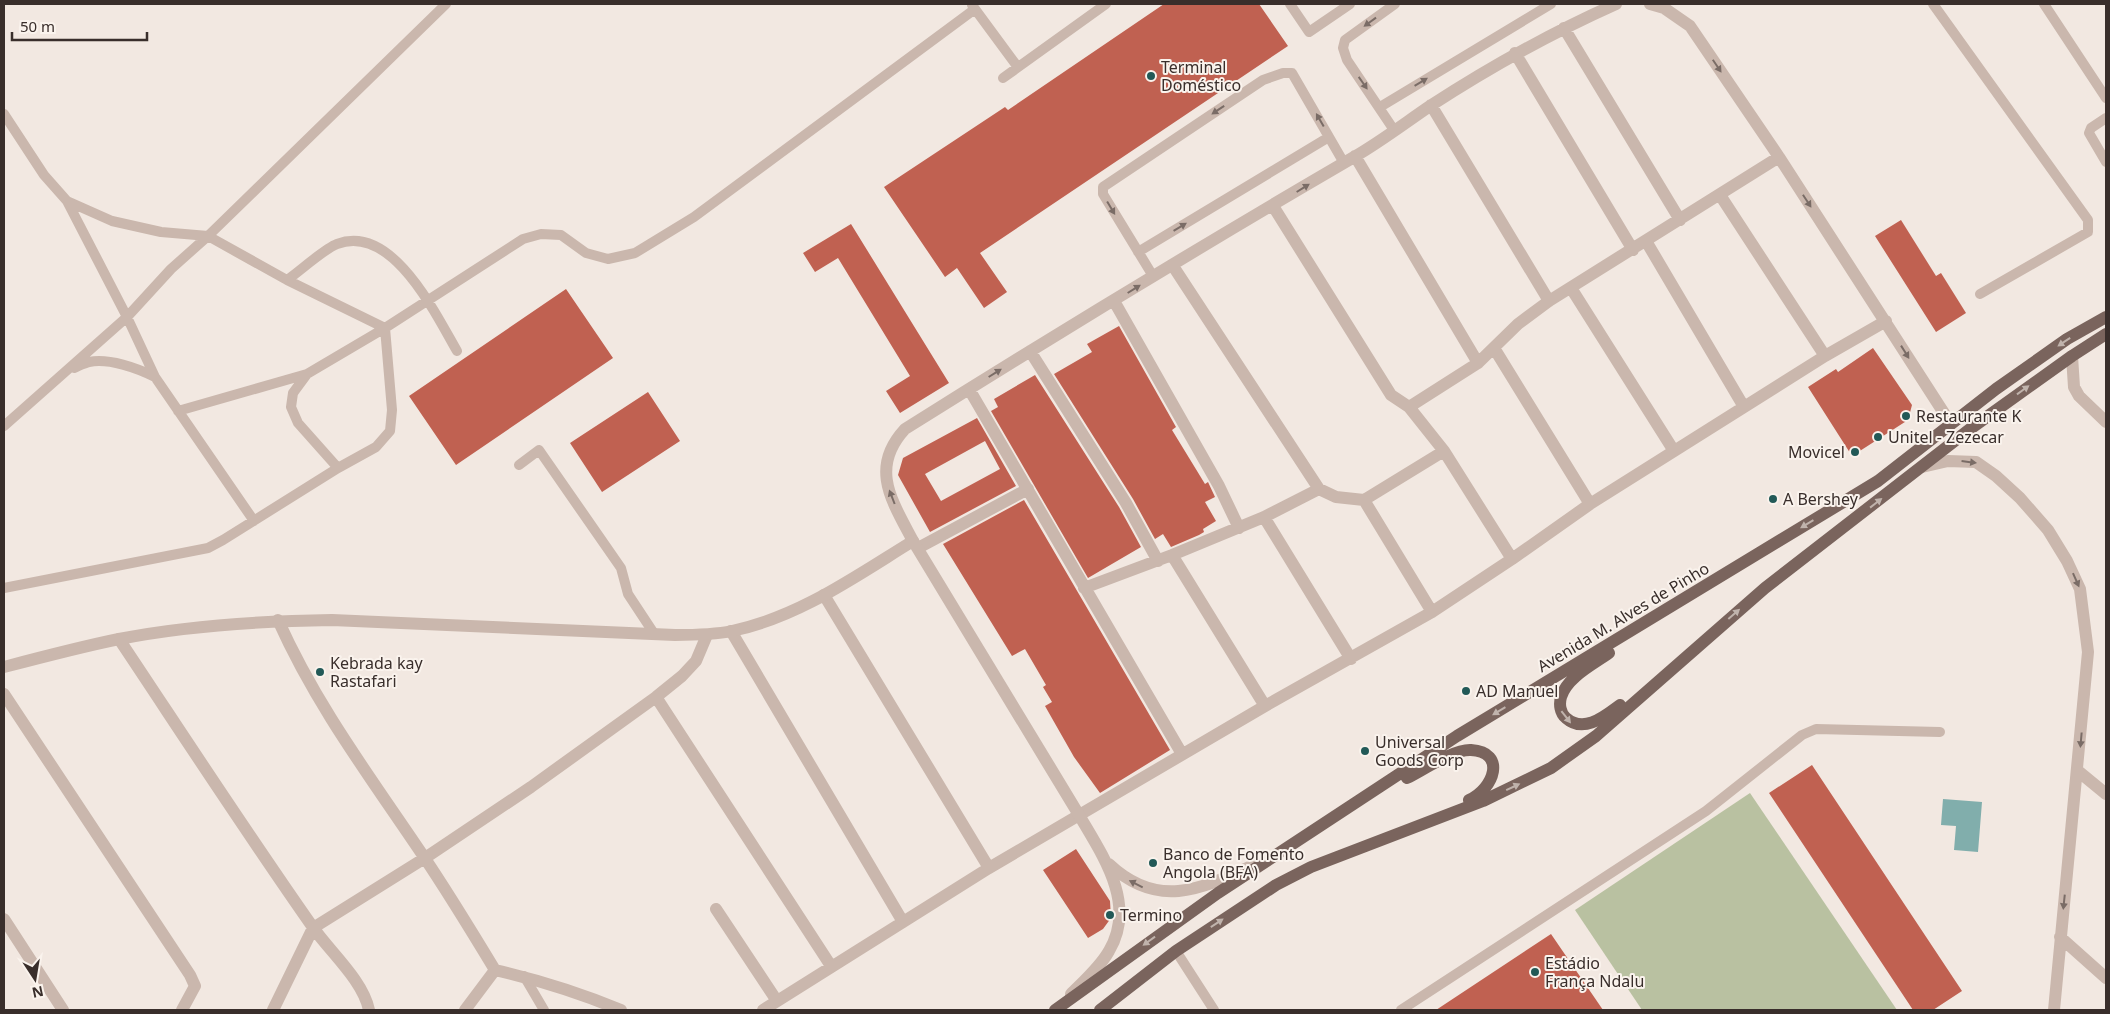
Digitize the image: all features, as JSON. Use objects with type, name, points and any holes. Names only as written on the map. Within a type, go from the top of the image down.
[{"type":"main road","name":"Avenida M. Alves de Pinho","points":[[1055,1010],[1169,927],[1457,736],[1878,481],[2011,378],[2067,339],[2106,317]]},
{"type":"main road","points":[[1100,1010],[1176,951],[1276,885],[1311,868],[1484,801],[1551,768],[1596,736],[1765,588],[1970,429],[2106,334]]},
{"type":"main road","points":[[1676,604],[1575,678],[1561,696],[1560,706],[1563,716],[1572,724],[1584,725],[1597,720],[1697,646]]},
{"type":"main road","points":[[1348,810],[1458,752],[1470,750],[1481,752],[1489,758],[1493,767],[1493,775],[1489,784],[1476,797],[1371,844]]},
{"type":"street","points":[[1055,1010],[1098,967],[1110,950],[1117,931],[1120,912],[1118,892],[1106,861],[915,545],[892,499],[886,480],[886,466],[896,440],[906,429],[969,389],[1153,276],[1350,160],[1431,105],[1516,53],[1616,4]]},
{"type":"street","points":[[1650,4],[1664,8],[1690,26],[1778,157],[1951,424]]},
{"type":"street","points":[[1564,28],[1680,220]]},
{"type":"street","points":[[1516,53],[1633,250]]},
{"type":"street","points":[[1431,105],[1549,301]]},
{"type":"street","points":[[1409,407],[1478,363],[1518,324],[1549,301],[1633,250],[1778,157]]},
{"type":"street","points":[[1350,160],[1478,363]]},
{"type":"street","points":[[1720,195],[1825,356]]},
{"type":"street","points":[[1273,206],[1391,396],[1409,407],[1444,451],[1512,559]]},
{"type":"street","points":[[1646,241],[1744,407]]},
{"type":"street","points":[[1172,266],[1319,489],[1336,497],[1364,500],[1444,451]]},
{"type":"street","points":[[1571,288],[1674,451]]},
{"type":"street","points":[[1114,301],[1219,486],[1239,528]]},
{"type":"street","points":[[716,909],[771,1007],[831,966],[989,868],[1182,754],[1432,612],[1590,504],[1825,356],[1886,322]]},
{"type":"street","points":[[1494,348],[1590,504]]},
{"type":"street","points":[[1030,351],[1126,504],[1158,561]]},
{"type":"street","points":[[2072,356],[2074,387],[2079,396],[2106,422]]},
{"type":"street","points":[[969,389],[1182,754]]},
{"type":"street","points":[[1922,467],[1948,461],[1976,462],[1996,476],[2020,498],[2048,530],[2068,561],[2080,589],[2088,652],[2054,1010]]},
{"type":"street","points":[[4,667],[118,639],[219,624],[278,620],[332,620],[655,635],[708,635],[761,623],[789,612],[915,545],[1028,489]]},
{"type":"street","points":[[1084,588],[1130,569],[1158,561],[1264,518],[1319,489]]},
{"type":"street","points":[[1364,500],[1432,612]]},
{"type":"street","points":[[1264,518],[1351,659]]},
{"type":"street","points":[[1172,555],[1266,706]]},
{"type":"street","points":[[824,594],[989,868]]},
{"type":"street","points":[[278,620],[309,684],[345,742],[425,858],[496,970],[524,976],[589,997],[621,1010]]},
{"type":"street","points":[[731,631],[903,922]]},
{"type":"street","points":[[273,1010],[313,928],[425,858],[531,787],[656,697],[682,676],[696,660],[708,635]]},
{"type":"street","points":[[118,639],[313,928],[360,988],[369,1010]]},
{"type":"street","points":[[4,694],[190,975],[195,986],[182,1010]]},
{"type":"street","points":[[656,697],[831,966]]},
{"type":"street","points":[[2078,771],[2106,794]]},
{"type":"street","points":[[1106,861],[1124,877],[1145,888],[1166,892],[1190,889],[1212,882],[1281,852]]},
{"type":"street","points":[[4,919],[63,1010]]},
{"type":"street","points":[[2060,937],[2106,978]]},
{"type":"street","points":[[465,1010],[496,970]]},
{"type":"lane","points":[[4,426],[127,317],[171,268],[208,236],[446,4]]},
{"type":"lane","points":[[1003,78],[1017,66],[1106,4]]},
{"type":"lane","points":[[1290,4],[1309,32],[1350,4]]},
{"type":"lane","points":[[1394,130],[1347,60],[1343,43],[1395,4]]},
{"type":"lane","points":[[1380,107],[1551,4]]},
{"type":"lane","points":[[1932,4],[2088,220],[2088,232],[1980,294]]},
{"type":"lane","points":[[2044,4],[2106,98]]},
{"type":"lane","points":[[178,410],[307,374],[385,328],[523,239],[541,234],[561,235],[586,253],[608,259],[635,253],[694,217],[973,7],[1017,66]]},
{"type":"lane","points":[[1153,276],[1103,194],[1103,186],[1263,80],[1283,73],[1292,73],[1329,137],[1350,160]]},
{"type":"lane","points":[[4,114],[44,175],[67,201],[155,376],[254,521]]},
{"type":"lane","points":[[2106,118],[2091,128],[2089,133],[2106,162]]},
{"type":"lane","points":[[1138,252],[1329,137]]},
{"type":"lane","points":[[67,201],[112,221],[161,232],[208,236],[287,280],[385,328]]},
{"type":"lane","points":[[287,280],[336,244],[358,240],[382,249],[394,259],[428,301],[457,351]]},
{"type":"lane","points":[[4,588],[208,548],[338,468],[376,448],[390,432],[392,410],[385,328]]},
{"type":"lane","points":[[66,372],[90,362],[134,367],[155,376]]},
{"type":"lane","points":[[307,374],[294,393],[291,407],[298,424],[338,468]]},
{"type":"lane","points":[[519,465],[539,450],[621,568],[628,594],[655,635]]},
{"type":"lane","points":[[1401,1010],[1706,811],[1802,735],[1816,729],[1940,732]]},
{"type":"lane","points":[[1176,951],[1214,1010]]},
{"type":"lane","points":[[524,976],[544,1010]]},
{"type":"green space","points":[[1750,793],[1897,1010],[1642,1010],[1575,910]]},
{"type":"water","points":[[1943,799],[1982,802],[1978,852],[1954,850],[1956,826],[1941,825]]},
{"type":"building","points":[[1164,4],[1259,4],[1288,46],[980,253],[1007,292],[984,308],[957,268],[945,277],[884,187],[1005,107],[1008,110]]},
{"type":"building","points":[[1901,220],[1936,276],[1941,273],[1966,313],[1936,332],[1875,236]]},
{"type":"building","points":[[851,224],[949,383],[900,413],[886,391],[910,376],[838,258],[815,272],[803,253]]},
{"type":"building","points":[[566,289],[613,358],[456,465],[409,396]]},
{"type":"building","points":[[1119,326],[1176,427],[1172,430],[1205,484],[1208,482],[1215,497],[1205,502],[1216,521],[1203,529],[1204,532],[1199,535],[1171,547],[1163,534],[1155,539],[1133,499],[1054,374],[1092,352],[1087,344]]},
{"type":"building","points":[[1873,348],[1912,405],[1908,420],[1852,456],[1808,387],[1836,369],[1838,372]]},
{"type":"building","points":[[1035,375],[1119,507],[1141,547],[1088,578],[991,411],[998,407],[994,399]]},
{"type":"building","points":[[648,392],[680,441],[602,492],[570,443]]},
{"type":"building","points":[[977,418],[1016,486],[930,532],[898,475],[903,458]],"holes":[[[985,441],[1000,469],[941,501],[925,474]]]},
{"type":"building","points":[[1024,500],[1170,750],[1100,793],[1074,757],[1045,706],[1052,702],[1043,687],[1046,685],[1025,649],[1012,656],[943,544]]},
{"type":"building","points":[[1812,765],[1962,991],[1933,1010],[1913,1010],[1769,793]]},
{"type":"building","points":[[1076,849],[1110,901],[1111,918],[1103,929],[1088,938],[1043,870]]},
{"type":"building","name":"Estádio França Ndalu","points":[[1551,934],[1603,1010],[1436,1010]]},
{"type":"place","name":"Terminal Doméstico","points":[[1151,76]]},
{"type":"place","name":"Restaurante K","points":[[1906,416]]},
{"type":"place","name":"Unitel - Zezecar","points":[[1878,437]]},
{"type":"place","name":"Movicel","points":[[1855,452]]},
{"type":"place","name":"A Bershey","points":[[1773,499]]},
{"type":"place","name":"Kebrada kay Rastafari","points":[[320,672]]},
{"type":"place","name":"AD Manuel","points":[[1466,691]]},
{"type":"place","name":"Universal Goods Corp","points":[[1365,751]]},
{"type":"place","name":"Banco de Fomento Angola (BFA)","points":[[1153,863]]},
{"type":"place","name":"Termino","points":[[1110,915]]},
{"type":"place","name":"Estádio França Ndalu","points":[[1535,972]]}]
